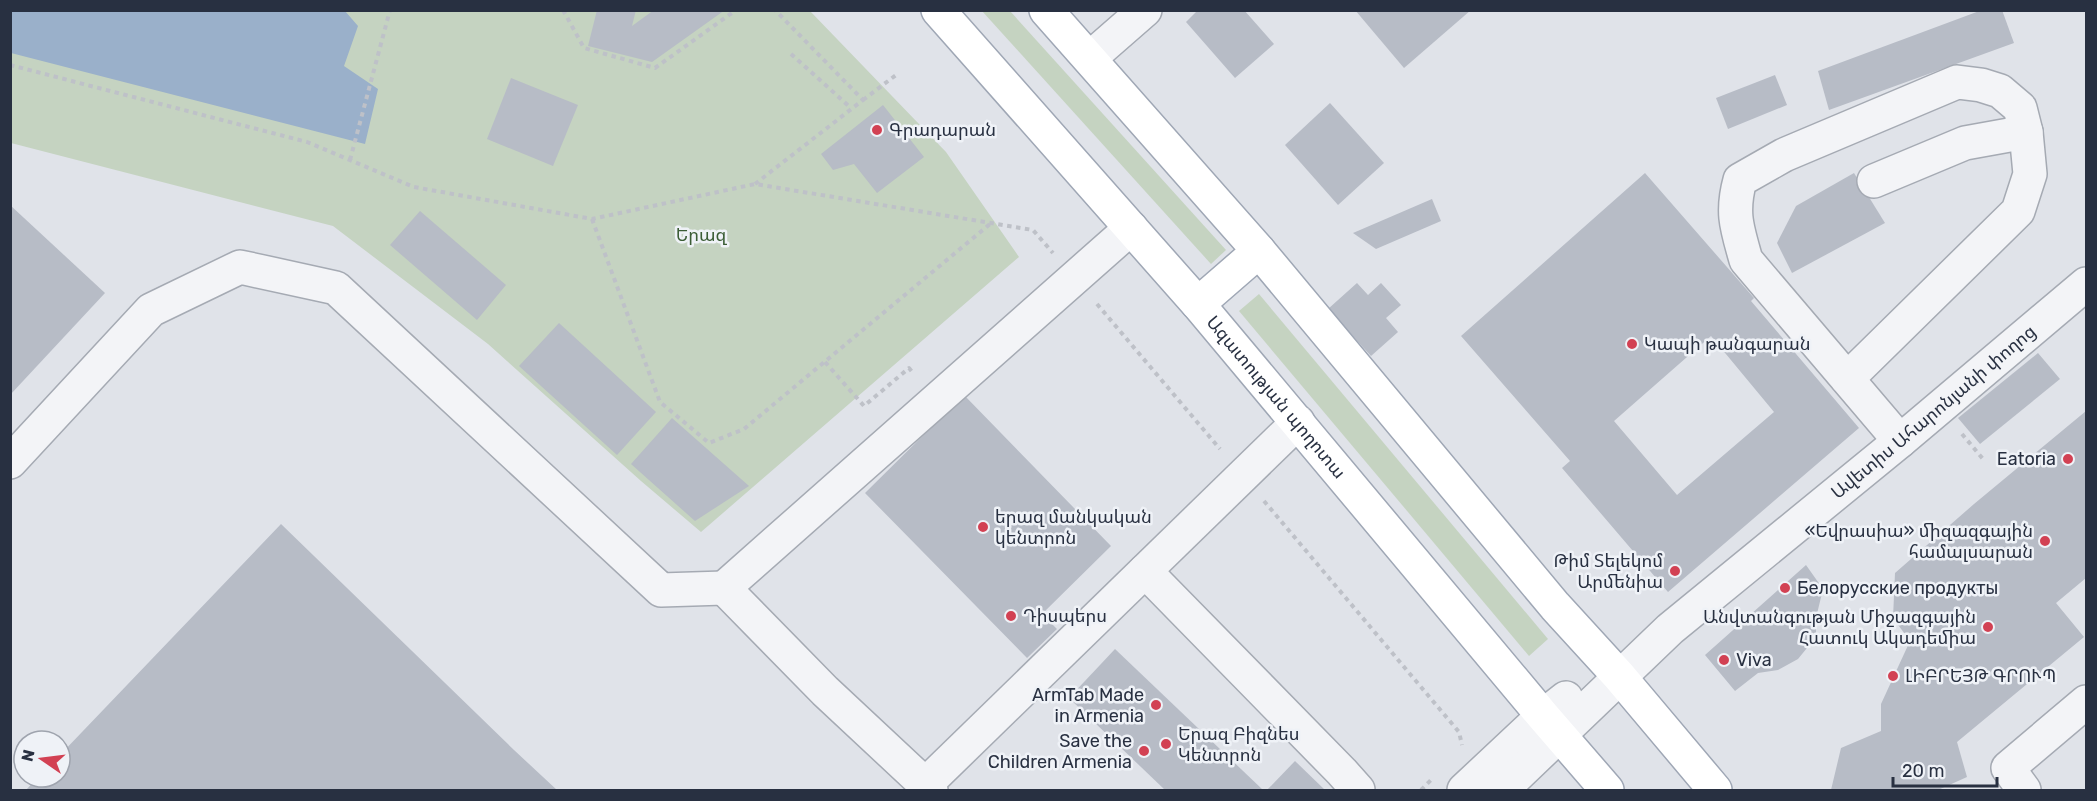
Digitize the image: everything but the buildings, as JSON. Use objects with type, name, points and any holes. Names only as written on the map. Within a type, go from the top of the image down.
[{"type":"main road","name":"Ազատության պողոտա","points":[[938,10],[1198,304],[1607,790]]},
{"type":"main road","points":[[1046,10],[1259,251],[1556,606],[1715,790]]},
{"type":"main road","points":[[1198,304],[1259,251]]},
{"type":"street","points":[[1090,58],[1145,10]]},
{"type":"street","points":[[1847,379],[2018,211],[2030,174],[2026,132],[2020,108],[2000,91],[1981,85],[1958,82],[1784,155],[1740,180],[1734,202],[1737,228],[1746,260],[1847,379],[1900,441]]},
{"type":"street","points":[[1874,182],[1965,143],[2026,132]]},
{"type":"street","points":[[10,462],[151,310],[240,267],[336,288],[661,590],[724,588],[1131,228]]},
{"type":"street","name":"Ավետիս Ահարոնյանի փողոց","points":[[1550,725],[1900,441],[2086,284]]},
{"type":"street","points":[[724,588],[825,691],[928,788],[1144,571],[1298,422]]},
{"type":"street","points":[[1144,571],[1358,790]]},
{"type":"street","points":[[2025,790],[2008,768],[2086,702]]},
{"type":"street","points":[[1464,790],[1550,725]]},
{"type":"street","points":[[1502,790],[1550,725]]},
{"type":"path","points":[[350,160],[370,78],[390,10]]},
{"type":"path","points":[[563,10],[584,48],[655,68],[736,10]]},
{"type":"path","points":[[775,10],[862,100]]},
{"type":"path","points":[[791,54],[851,108]]},
{"type":"path","points":[[10,65],[307,142],[414,187],[592,219],[755,184],[1033,230]]},
{"type":"path","points":[[755,184],[896,75]]},
{"type":"path","points":[[592,219],[660,402],[709,443],[744,429],[990,223]]},
{"type":"path","points":[[825,362],[864,406],[909,368]]},
{"type":"green space","name":"Երազ","points":[[10,11],[810,11],[946,152],[1019,257],[701,532],[488,344],[333,226],[11,143]]},
{"type":"green space","points":[[982,11],[1010,11],[1226,250],[1211,264]]},
{"type":"green space","points":[[1259,294],[1548,639],[1529,656],[1239,311]]},
{"type":"water","points":[[10,11],[345,11],[358,26],[344,66],[378,89],[365,144],[11,53]]},
{"type":"place","name":"Գրադարան","points":[[877,130]]},
{"type":"place","name":"Կապի թանգարան","points":[[1632,344]]},
{"type":"place","name":"Eatoria","points":[[2068,459]]},
{"type":"place","name":"երազ մանկական կենտրոն","points":[[983,527]]},
{"type":"place","name":"«Եվրասիա» միզազգային համալսարան","points":[[2045,541]]},
{"type":"place","name":"Թիմ Տելեկոմ Արմենիա","points":[[1675,571]]},
{"type":"place","name":"Белорусские продукты","points":[[1785,588]]},
{"type":"place","name":"Դիսպերս","points":[[1011,616]]},
{"type":"place","name":"Անվտանգության Միջազգային Հատուկ Ակադեմիա","points":[[1988,627]]},
{"type":"place","name":"Viva","points":[[1724,660]]},
{"type":"place","name":"ԼԻԲՐԵՅԹ ԳՐՈՒՊ","points":[[1893,676]]},
{"type":"place","name":"ArmTab Made in Armenia","points":[[1156,705]]},
{"type":"place","name":"Երազ Բիզնես Կենտրոն","points":[[1166,744]]},
{"type":"place","name":"Save the Children Armenia","points":[[1144,751]]}]
